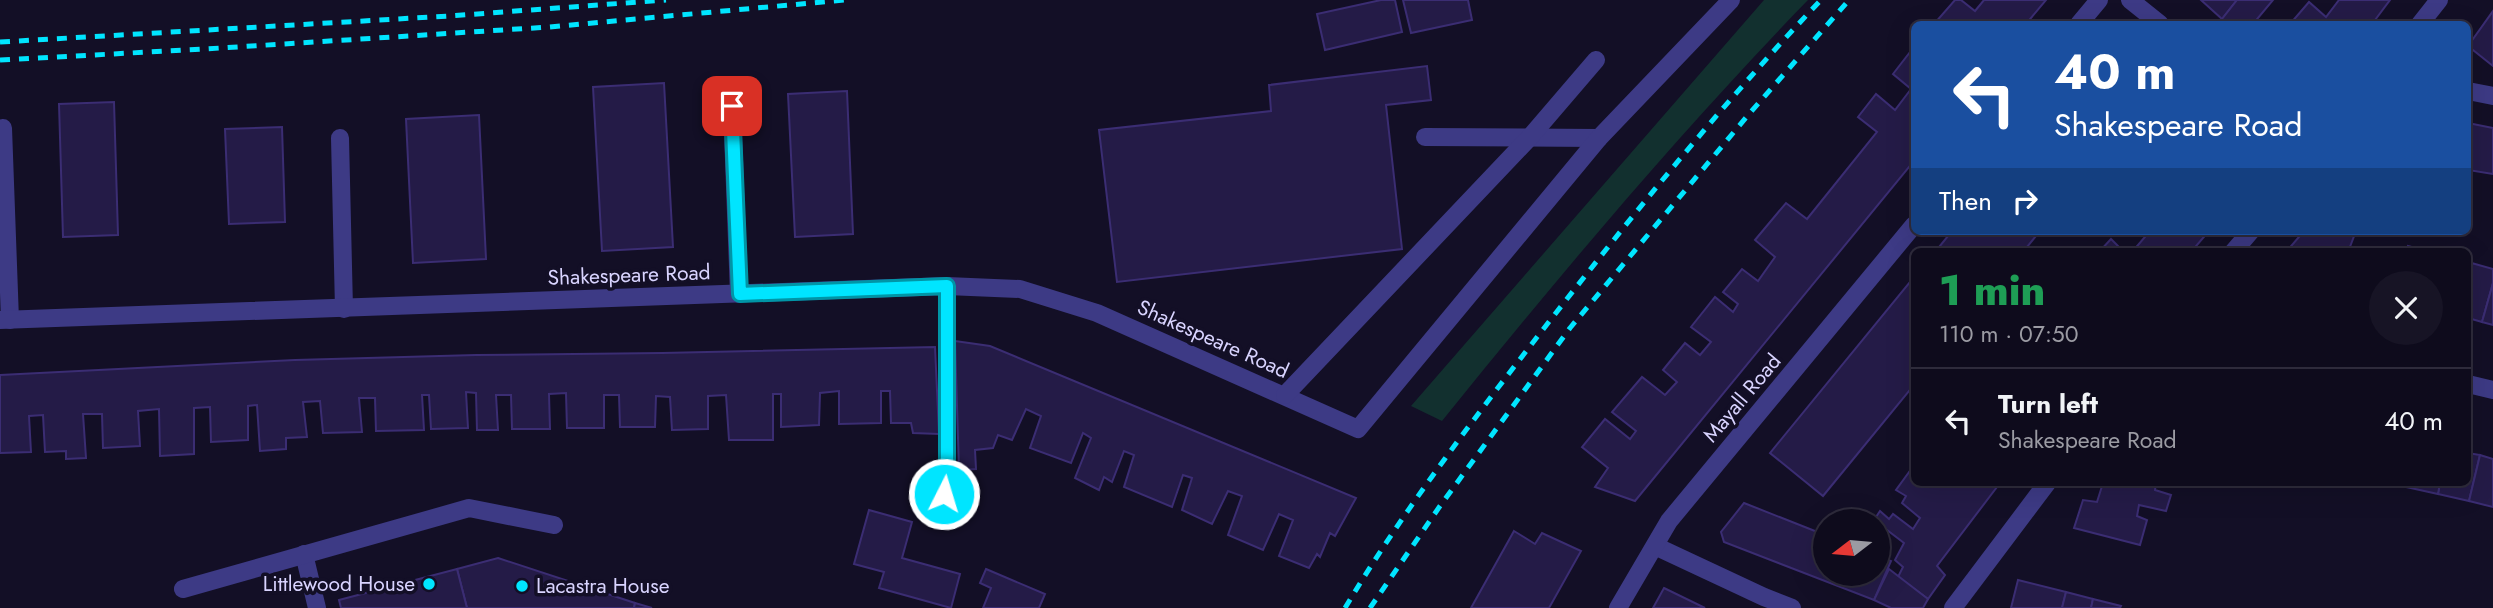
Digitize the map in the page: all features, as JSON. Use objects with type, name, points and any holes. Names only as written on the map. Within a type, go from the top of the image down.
[{"type":"street","points":[[1425,137],[1600,138],[1731,0]]},
{"type":"street","points":[[2082,21],[2099,0]]},
{"type":"street","points":[[2130,0],[2157,21]]},
{"type":"street","points":[[2422,21],[2439,0]]},
{"type":"street","points":[[1285,395],[1530,137],[1596,60]]},
{"type":"street","points":[[2471,92],[2493,96]]},
{"type":"street","points":[[732,106],[740,294]]},
{"type":"street","points":[[3,128],[5,320]]},
{"type":"street","points":[[340,138],[344,309]]},
{"type":"street","name":"Shakespeare Road","points":[[5,320],[947,286],[1020,289],[1084,309],[1358,429],[1600,138]]},
{"type":"street","name":"Mayall Road","points":[[1618,608],[1669,521],[1682,504],[1911,229]]},
{"type":"street","points":[[941,514],[947,474],[947,286]]},
{"type":"street","points":[[2471,385],[2493,390]]},
{"type":"street","points":[[1953,608],[2045,486]]},
{"type":"street","points":[[183,589],[469,508],[554,525]]},
{"type":"street","points":[[1655,546],[1792,608]]},
{"type":"street","points":[[304,554],[317,608]]},
{"type":"green space","points":[[1764,0],[1808,0],[1712,102],[1620,206],[1442,421],[1411,406]]},
{"type":"building","points":[[1381,0],[1395,0],[1402,32],[1325,50],[1317,14]]},
{"type":"building","points":[[1403,0],[1468,0],[1472,20],[1411,33]]},
{"type":"building","points":[[1955,0],[1961,0],[1975,11],[1984,0],[2046,0],[2028,21],[1937,21]]},
{"type":"building","points":[[2201,0],[2237,0],[2222,19]]},
{"type":"building","points":[[2237,0],[2273,0],[2256,21],[2222,19]]},
{"type":"building","points":[[2339,0],[2390,0],[2374,21],[2293,21],[2309,2],[2326,17]]},
{"type":"building","points":[[2493,11],[2493,66],[2471,48],[2471,42]]},
{"type":"building","points":[[1911,51],[1911,89],[1893,74]]},
{"type":"building","points":[[1427,66],[1431,100],[1386,105],[1402,249],[1117,282],[1099,130],[1271,111],[1269,85]]},
{"type":"building","points":[[664,83],[673,247],[602,251],[593,87]]},
{"type":"building","points":[[1911,89],[1911,165],[1635,501],[1595,487],[1608,468],[1582,447],[1605,419],[1630,439],[1636,431],[1612,412],[1642,377],[1665,395],[1677,382],[1663,370],[1685,343],[1700,355],[1711,342],[1691,327],[1715,297],[1733,312],[1738,304],[1723,292],[1742,269],[1758,281],[1775,257],[1755,240],[1786,203],[1807,219],[1877,132],[1858,117],[1876,94],[1895,110]]},
{"type":"building","points":[[847,91],[853,234],[795,237],[788,94]]},
{"type":"building","points":[[114,102],[118,235],[63,237],[59,104]]},
{"type":"building","points":[[479,115],[486,259],[413,263],[406,119]]},
{"type":"building","points":[[2471,124],[2493,128],[2493,174],[2471,170]]},
{"type":"building","points":[[282,127],[285,222],[229,224],[225,129]]},
{"type":"building","points":[[1949,235],[2037,235],[2026,248],[1938,248]]},
{"type":"building","points":[[2147,235],[2206,235],[2194,248],[2135,248]]},
{"type":"building","points":[[2301,235],[2354,235],[2350,248],[2289,248]]},
{"type":"building","points":[[2111,239],[2120,248],[2103,248]]},
{"type":"building","points":[[2471,263],[2493,269],[2493,283],[2482,322],[2471,319]]},
{"type":"building","points":[[1911,281],[1911,389],[1823,496],[1770,453]]},
{"type":"building","points":[[2493,283],[2493,325],[2482,322]]},
{"type":"building","points":[[955,341],[990,346],[1356,498],[1335,536],[1330,533],[1320,557],[1317,554],[1309,568],[1279,556],[1293,520],[1279,514],[1263,550],[1228,535],[1242,496],[1228,491],[1212,524],[1182,510],[1192,478],[1183,475],[1172,507],[1124,487],[1134,455],[1124,451],[1112,482],[1104,477],[1099,490],[1075,478],[1091,438],[1083,433],[1071,463],[1030,448],[1041,416],[1026,409],[1012,440],[998,435],[993,448],[975,450],[976,469],[959,470]]},
{"type":"building","points":[[935,347],[939,434],[913,433],[911,423],[891,423],[890,391],[881,391],[881,423],[839,424],[839,391],[820,393],[819,425],[781,427],[781,394],[773,394],[773,440],[729,440],[726,395],[708,396],[708,429],[672,430],[670,397],[656,396],[655,427],[620,427],[619,395],[604,395],[604,428],[567,428],[566,393],[549,394],[550,429],[512,429],[511,395],[496,395],[498,430],[477,430],[476,393],[466,392],[468,428],[431,429],[429,395],[422,395],[424,430],[376,431],[375,398],[359,398],[362,432],[323,433],[320,401],[303,402],[307,437],[286,438],[286,449],[260,451],[257,405],[248,406],[248,440],[211,442],[210,407],[194,408],[194,454],[160,456],[159,409],[138,411],[140,446],[103,448],[102,414],[83,414],[86,458],[66,459],[66,451],[45,452],[43,415],[29,416],[31,452],[0,453],[0,375],[295,360]]},
{"type":"building","points":[[2471,454],[2480,455],[2469,501],[2438,494],[2439,486],[2471,486]]},
{"type":"building","points":[[2480,455],[2493,459],[2493,507],[2469,501]]},
{"type":"building","points":[[1911,469],[1911,486],[1998,486],[1937,566],[1945,575],[1928,599],[1898,577],[1903,567],[1895,560],[1904,543],[1890,532],[1890,518],[1893,514],[1913,529],[1920,518],[1902,503],[1906,496],[1896,490]]},
{"type":"building","points":[[2102,486],[2156,486],[2155,490],[2171,495],[2166,511],[2139,505],[2137,516],[2147,520],[2140,545],[2074,528],[2083,500],[2097,502]]},
{"type":"building","points":[[2406,486],[2439,486],[2438,494]]},
{"type":"building","points":[[1744,503],[1813,530],[1813,576],[1724,542],[1721,532]]},
{"type":"building","points":[[869,510],[912,522],[902,558],[960,574],[951,608],[879,588],[884,572],[854,564]]},
{"type":"building","points":[[1514,531],[1535,544],[1542,533],[1581,551],[1549,608],[1471,608]]},
{"type":"building","name":"Lacastra House","points":[[498,558],[635,603],[634,608],[467,608],[457,569]]},
{"type":"building","name":"Littlewood House","points":[[457,569],[467,608],[341,608],[339,600]]},
{"type":"building","points":[[986,569],[1045,594],[1039,608],[983,608],[991,588],[980,583]]},
{"type":"building","points":[[1890,570],[1928,599],[1923,608],[1891,608],[1874,600],[1881,586],[1890,586]]},
{"type":"building","points":[[2018,580],[2066,592],[2062,608],[2011,608]]},
{"type":"building","points":[[1838,586],[1880,586],[1874,600]]},
{"type":"building","points":[[1664,588],[1705,608],[1653,608]]},
{"type":"building","points":[[2066,592],[2093,599],[2091,608],[2062,608]]},
{"type":"building","points":[[2093,599],[2121,606],[2091,608]]},
{"type":"building","points":[[635,603],[652,608],[634,608]]},
{"type":"railway","points":[[0,42],[449,16],[666,0]]},
{"type":"railway","points":[[0,60],[549,27],[844,0]]},
{"type":"railway","points":[[1345,608],[1414,502],[1541,332],[1677,163],[1821,0]]},
{"type":"railway","points":[[1370,608],[1440,506],[1570,328],[1749,114],[1849,0]]},
{"type":"place","name":"Littlewood House","points":[[429,584]]},
{"type":"place","name":"Lacastra House","points":[[522,586]]},
{"type":"route","points":[[732,106],[740,294],[947,286],[947,474],[944,494]]}]
